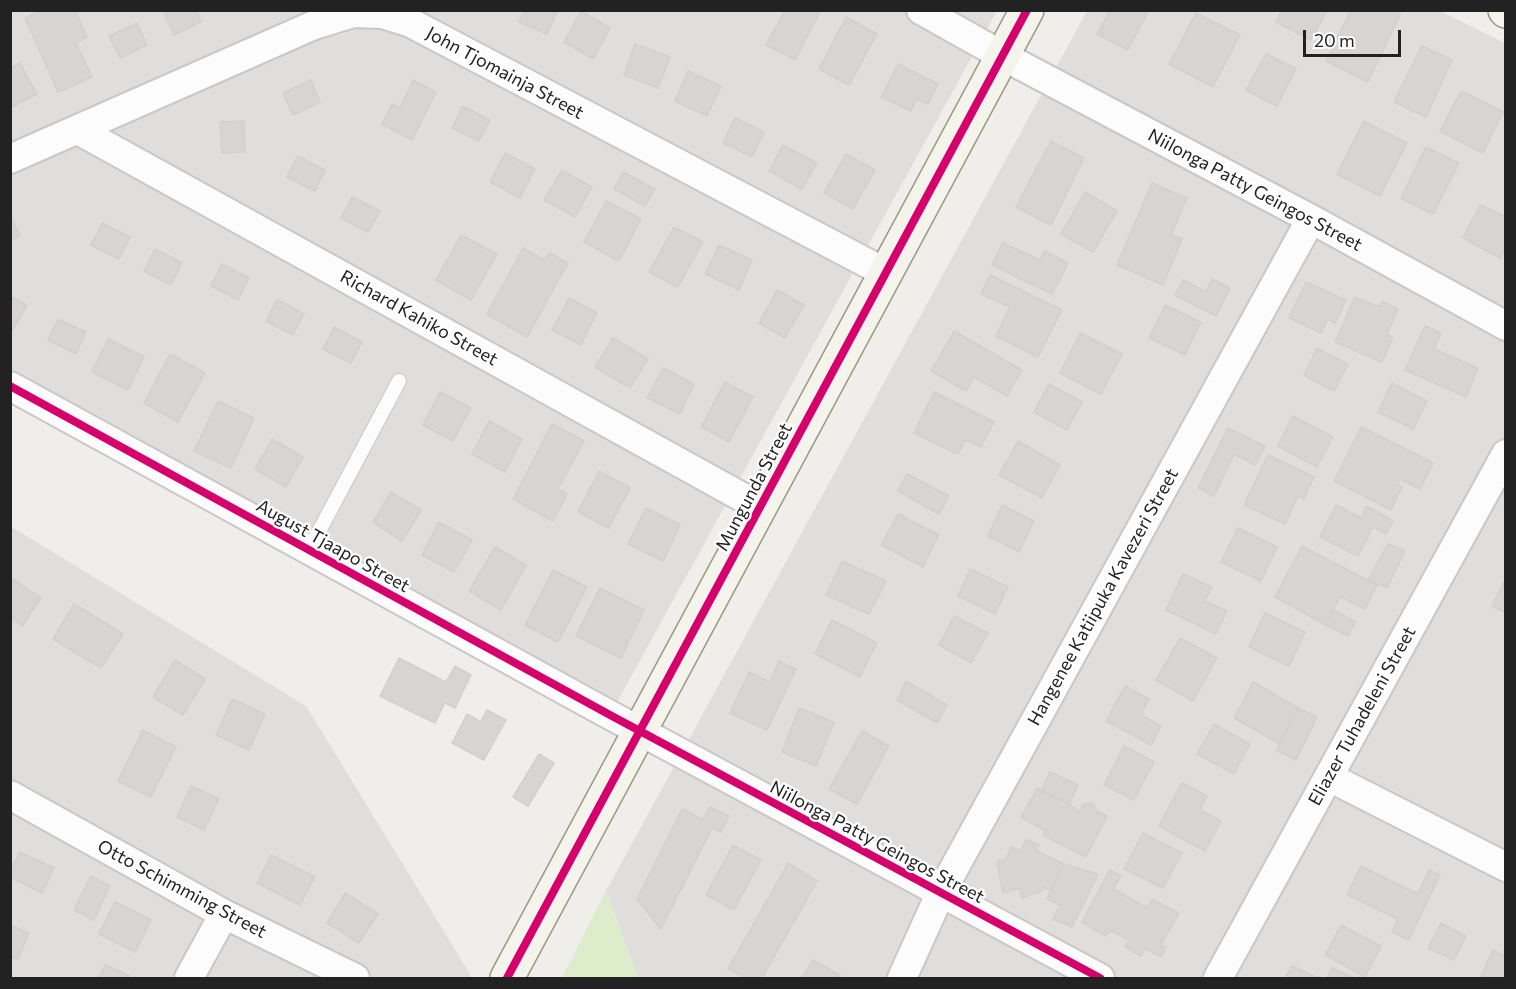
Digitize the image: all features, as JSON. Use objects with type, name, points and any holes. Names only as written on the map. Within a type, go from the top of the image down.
[{"type":"street","name":"Niilonga Patty Geingos Street","points":[[921,10],[1506,326]]},
{"type":"street","name":"Mungunda Street","points":[[507,978],[1027,10]]},
{"type":"street","name":"John Tjomainja Street","points":[[10,159],[314,25],[353,13],[382,14],[421,29],[886,273]]},
{"type":"street","name":"Richard Kahiko Street","points":[[78,130],[760,507]]},
{"type":"street","name":"Hangenee Katiipuka Kavezeri Street","points":[[902,978],[940,894],[1311,219]]},
{"type":"street","name":"August Tjaapo Street","points":[[10,386],[641,731]]},
{"type":"street","name":"Eliazer Tuhadeleni Street","points":[[1218,978],[1506,454]]},
{"type":"street","name":"Niilonga Patty Geingos Street","points":[[641,731],[940,894],[1100,978]]},
{"type":"street","points":[[1329,777],[1506,867]]},
{"type":"street","name":"Otto Schimming Street","points":[[10,795],[225,914],[355,978]]},
{"type":"street","points":[[189,978],[225,914]]},
{"type":"lane","points":[[309,550],[399,381]]},
{"type":"shaded area","points":[[10,11],[997,11],[610,715],[11,386]]},
{"type":"shaded area","points":[[1087,11],[1440,11],[1505,43],[1505,978],[638,978],[606,891]]},
{"type":"shaded area","points":[[10,526],[306,706],[470,974],[470,978],[11,978]]},
{"type":"green space","points":[[606,891],[638,978],[562,978]]},
{"type":"building","points":[[41,10],[75,10],[87,37],[76,43],[92,77],[58,92],[25,18]]},
{"type":"building","points":[[168,10],[196,10],[201,22],[174,35],[164,13]]},
{"type":"building","points":[[524,10],[557,12],[547,34],[519,22]]},
{"type":"building","points":[[785,10],[821,10],[795,60],[766,45]]},
{"type":"building","points":[[1110,10],[1149,10],[1128,50],[1097,34]]},
{"type":"building","points":[[1282,10],[1327,10],[1311,40],[1276,22]]},
{"type":"building","points":[[1351,10],[1391,10],[1400,15],[1368,82],[1326,61]]},
{"type":"building","points":[[581,11],[610,28],[593,59],[564,42]]},
{"type":"building","points":[[1196,13],[1240,35],[1213,87],[1169,64]]},
{"type":"building","points":[[846,17],[877,34],[849,85],[819,69]]},
{"type":"building","points":[[137,23],[147,45],[120,58],[109,36]]},
{"type":"building","points":[[635,44],[670,57],[658,88],[624,75]]},
{"type":"building","points":[[1422,46],[1452,60],[1426,117],[1394,102]]},
{"type":"building","points":[[1266,54],[1296,69],[1277,106],[1246,90]]},
{"type":"building","points":[[20,63],[37,94],[10,108],[10,68]]},
{"type":"building","points":[[898,64],[938,84],[928,104],[917,99],[911,111],[881,97]]},
{"type":"building","points":[[688,71],[721,86],[707,116],[675,101]]},
{"type":"building","points":[[311,80],[320,102],[293,115],[283,93]]},
{"type":"building","points":[[413,80],[436,92],[412,140],[382,124],[392,104],[400,108]]},
{"type":"building","points":[[1461,91],[1503,112],[1483,153],[1440,131]]},
{"type":"building","points":[[463,106],[490,120],[479,141],[452,128]]},
{"type":"building","points":[[735,118],[764,132],[752,157],[723,143]]},
{"type":"building","points":[[244,121],[245,152],[222,153],[220,122]]},
{"type":"building","points":[[1364,121],[1407,143],[1380,196],[1337,174]]},
{"type":"building","points":[[1051,141],[1084,158],[1051,225],[1016,207]]},
{"type":"building","points":[[783,145],[817,163],[802,189],[769,171]]},
{"type":"building","points":[[1426,147],[1459,163],[1433,214],[1401,198]]},
{"type":"building","points":[[505,153],[535,169],[520,198],[490,182]]},
{"type":"building","points":[[846,154],[875,170],[853,209],[824,193]]},
{"type":"building","points":[[298,156],[325,170],[315,191],[287,177]]},
{"type":"building","points":[[562,170],[592,187],[575,217],[544,200]]},
{"type":"building","points":[[623,172],[655,189],[645,206],[614,189]]},
{"type":"building","points":[[1152,183],[1187,198],[1171,235],[1182,239],[1163,285],[1117,265]]},
{"type":"building","points":[[1085,192],[1117,211],[1093,252],[1061,234]]},
{"type":"building","points":[[352,197],[380,211],[368,232],[341,218]]},
{"type":"building","points":[[606,201],[641,219],[619,261],[584,242]]},
{"type":"building","points":[[1480,205],[1506,217],[1506,248],[1500,258],[1463,238]]},
{"type":"building","points":[[10,215],[20,236],[10,241]]},
{"type":"building","points":[[102,223],[130,237],[119,259],[91,245]]},
{"type":"building","points":[[674,227],[703,242],[678,287],[649,272]]},
{"type":"building","points":[[461,235],[497,254],[471,300],[436,280]]},
{"type":"building","points":[[1003,243],[1040,260],[1044,251],[1068,263],[1052,294],[992,265]]},
{"type":"building","points":[[719,245],[752,260],[739,290],[705,274]]},
{"type":"building","points":[[523,248],[545,260],[550,253],[568,263],[527,337],[487,314]]},
{"type":"building","points":[[155,249],[182,263],[171,285],[144,271]]},
{"type":"building","points":[[222,264],[249,278],[238,300],[211,286]]},
{"type":"building","points":[[990,275],[1062,310],[1038,357],[996,336],[1010,307],[981,294]]},
{"type":"building","points":[[1212,279],[1230,288],[1216,316],[1175,295],[1183,280],[1206,292]]},
{"type":"building","points":[[1306,282],[1346,300],[1335,323],[1328,319],[1321,333],[1289,318]]},
{"type":"building","points":[[777,290],[804,305],[785,338],[759,323]]},
{"type":"building","points":[[10,296],[27,305],[10,335]]},
{"type":"building","points":[[1355,297],[1379,307],[1383,302],[1398,309],[1387,335],[1393,338],[1382,362],[1335,342]]},
{"type":"building","points":[[569,298],[597,313],[581,345],[552,330]]},
{"type":"building","points":[[277,299],[304,314],[293,335],[266,321]]},
{"type":"building","points":[[1165,305],[1201,322],[1185,355],[1149,338]]},
{"type":"building","points":[[58,319],[86,332],[76,354],[48,340]]},
{"type":"building","points":[[1425,326],[1441,333],[1434,349],[1478,368],[1466,397],[1405,370]]},
{"type":"building","points":[[334,327],[362,342],[351,363],[323,349]]},
{"type":"building","points":[[954,331],[1022,370],[1007,396],[974,377],[966,391],[931,371]]},
{"type":"building","points":[[1080,333],[1122,354],[1101,394],[1060,373]]},
{"type":"building","points":[[613,338],[648,359],[630,388],[595,367]]},
{"type":"building","points":[[108,339],[144,357],[128,390],[92,372]]},
{"type":"building","points":[[1317,348],[1348,364],[1334,391],[1304,375]]},
{"type":"building","points":[[170,354],[205,373],[178,422],[144,403]]},
{"type":"building","points":[[663,368],[694,384],[680,414],[647,398]]},
{"type":"building","points":[[725,382],[753,397],[729,442],[701,427]]},
{"type":"building","points":[[1392,383],[1427,401],[1413,429],[1378,412]]},
{"type":"building","points":[[1049,384],[1082,402],[1067,430],[1034,412]]},
{"type":"building","points":[[440,392],[471,408],[453,441],[423,425]]},
{"type":"building","points":[[934,392],[994,422],[981,447],[965,440],[958,454],[914,433]]},
{"type":"building","points":[[218,401],[254,418],[231,468],[194,451]]},
{"type":"building","points":[[1293,416],[1333,437],[1317,467],[1278,446]]},
{"type":"building","points":[[489,421],[522,439],[505,472],[472,454]]},
{"type":"building","points":[[552,424],[584,441],[558,489],[567,494],[553,521],[513,499]]},
{"type":"building","points":[[1361,427],[1433,463],[1420,489],[1400,479],[1397,485],[1402,487],[1391,510],[1334,481]]},
{"type":"building","points":[[1228,428],[1265,446],[1255,465],[1234,454],[1214,496],[1198,488]]},
{"type":"building","points":[[272,439],[303,457],[286,487],[255,469]]},
{"type":"building","points":[[1018,441],[1060,465],[1042,498],[999,475]]},
{"type":"building","points":[[1268,455],[1314,477],[1304,499],[1298,496],[1285,524],[1244,505]]},
{"type":"building","points":[[599,471],[630,488],[609,528],[578,512]]},
{"type":"building","points":[[907,474],[949,496],[939,514],[898,491]]},
{"type":"building","points":[[391,492],[421,510],[402,541],[373,522]]},
{"type":"building","points":[[1002,505],[1034,521],[1019,552],[988,536]]},
{"type":"building","points":[[1336,505],[1361,518],[1367,506],[1393,521],[1386,534],[1373,527],[1358,556],[1320,537]]},
{"type":"building","points":[[646,508],[680,525],[663,561],[628,544]]},
{"type":"building","points":[[898,514],[939,535],[923,567],[881,545]]},
{"type":"building","points":[[439,522],[472,540],[454,572],[422,555]]},
{"type":"building","points":[[1238,528],[1277,547],[1261,581],[1221,562]]},
{"type":"building","points":[[1388,544],[1405,551],[1387,588],[1368,580]]},
{"type":"building","points":[[1302,546],[1377,585],[1365,609],[1340,597],[1326,625],[1275,597]]},
{"type":"building","points":[[495,547],[526,565],[501,610],[469,591]]},
{"type":"building","points":[[842,561],[886,581],[869,614],[826,595]]},
{"type":"building","points":[[970,569],[1008,587],[995,614],[958,596]]},
{"type":"building","points":[[553,570],[587,587],[558,642],[525,625]]},
{"type":"building","points":[[1183,574],[1212,587],[1205,601],[1227,611],[1216,634],[1166,610]]},
{"type":"building","points":[[10,577],[41,598],[22,626],[10,617]]},
{"type":"building","points":[[1506,578],[1506,613],[1492,606]]},
{"type":"building","points":[[600,588],[644,610],[621,658],[576,636]]},
{"type":"building","points":[[74,604],[123,634],[101,668],[53,639]]},
{"type":"building","points":[[1334,610],[1356,622],[1348,636],[1326,625]]},
{"type":"building","points":[[1265,613],[1305,632],[1289,666],[1249,647]]},
{"type":"building","points":[[954,616],[988,633],[971,663],[939,645]]},
{"type":"building","points":[[832,620],[877,643],[860,677],[815,654]]},
{"type":"building","points":[[1180,638],[1217,658],[1193,701],[1156,680]]},
{"type":"building","points":[[399,658],[446,682],[455,666],[471,675],[455,708],[445,703],[435,723],[380,696]]},
{"type":"building","points":[[175,660],[205,679],[183,715],[153,697]]},
{"type":"building","points":[[779,661],[796,669],[767,730],[730,713],[749,672],[770,682]]},
{"type":"building","points":[[906,681],[947,705],[937,723],[897,700]]},
{"type":"building","points":[[1253,682],[1298,708],[1280,744],[1234,718]]},
{"type":"building","points":[[1125,686],[1149,699],[1141,715],[1161,726],[1151,745],[1106,721]]},
{"type":"building","points":[[232,699],[265,714],[249,750],[216,735]]},
{"type":"building","points":[[799,708],[834,722],[816,766],[782,752]]},
{"type":"building","points":[[1298,708],[1317,717],[1296,760],[1276,750]]},
{"type":"building","points":[[487,710],[506,720],[484,760],[452,743],[467,714],[481,722]]},
{"type":"building","points":[[1214,724],[1250,744],[1234,774],[1197,754]]},
{"type":"building","points":[[143,730],[176,747],[151,797],[118,781]]},
{"type":"building","points":[[862,731],[889,746],[857,804],[829,789]]},
{"type":"building","points":[[1124,746],[1154,762],[1134,800],[1104,785]]},
{"type":"building","points":[[539,754],[554,763],[528,806],[513,797]]},
{"type":"building","points":[[1050,772],[1078,785],[1069,804],[1041,791]]},
{"type":"building","points":[[1182,783],[1207,796],[1200,810],[1221,821],[1205,851],[1159,826]]},
{"type":"building","points":[[191,786],[219,799],[204,830],[177,817]]},
{"type":"building","points":[[1037,788],[1069,804],[1079,812],[1083,804],[1092,803],[1097,811],[1107,816],[1086,857],[1043,835],[1046,831],[1021,817]]},
{"type":"building","points":[[710,807],[729,816],[721,832],[712,828],[661,929],[637,899],[682,809],[703,820]]},
{"type":"building","points":[[1143,833],[1182,853],[1163,888],[1124,869]]},
{"type":"building","points":[[1026,839],[1039,845],[1036,851],[1064,864],[1052,891],[1044,887],[1042,891],[1022,898],[1019,888],[1003,893],[997,861],[1006,859],[1011,847],[1021,851]]},
{"type":"building","points":[[733,845],[761,860],[734,910],[706,895]]},
{"type":"building","points":[[20,852],[54,868],[42,893],[10,877],[10,871]]},
{"type":"building","points":[[271,855],[315,877],[300,905],[257,883]]},
{"type":"building","points":[[788,863],[817,881],[762,978],[745,978],[728,969]]},
{"type":"building","points":[[1064,864],[1098,874],[1072,927],[1053,919],[1060,905],[1047,899]]},
{"type":"building","points":[[1361,866],[1418,894],[1429,870],[1440,875],[1409,940],[1392,932],[1398,919],[1347,895]]},
{"type":"building","points":[[1110,870],[1121,876],[1113,889],[1148,908],[1152,899],[1179,913],[1161,945],[1166,948],[1161,957],[1145,948],[1141,956],[1125,947],[1129,940],[1110,930],[1106,936],[1082,922]]},
{"type":"building","points":[[91,876],[110,886],[94,920],[74,910]]},
{"type":"building","points":[[345,893],[378,914],[359,943],[327,923]]},
{"type":"building","points":[[115,902],[151,920],[135,952],[99,934]]},
{"type":"building","points":[[1441,923],[1466,936],[1454,960],[1428,948]]},
{"type":"building","points":[[10,925],[29,933],[18,959],[10,956]]},
{"type":"building","points":[[1341,925],[1381,946],[1365,977],[1325,955]]},
{"type":"building","points":[[1493,950],[1506,957],[1506,978],[1481,976]]},
{"type":"building","points":[[813,960],[840,975],[838,978],[802,978]]},
{"type":"building","points":[[105,965],[130,976],[129,978],[99,978]]},
{"type":"building","points":[[1292,966],[1318,978],[1285,978]]},
{"type":"building","points":[[1332,968],[1355,978],[1327,978]]},
{"type":"cycle path","points":[[507,978],[1027,10]]},
{"type":"cycle path","points":[[10,386],[610,715],[1100,978]]}]
